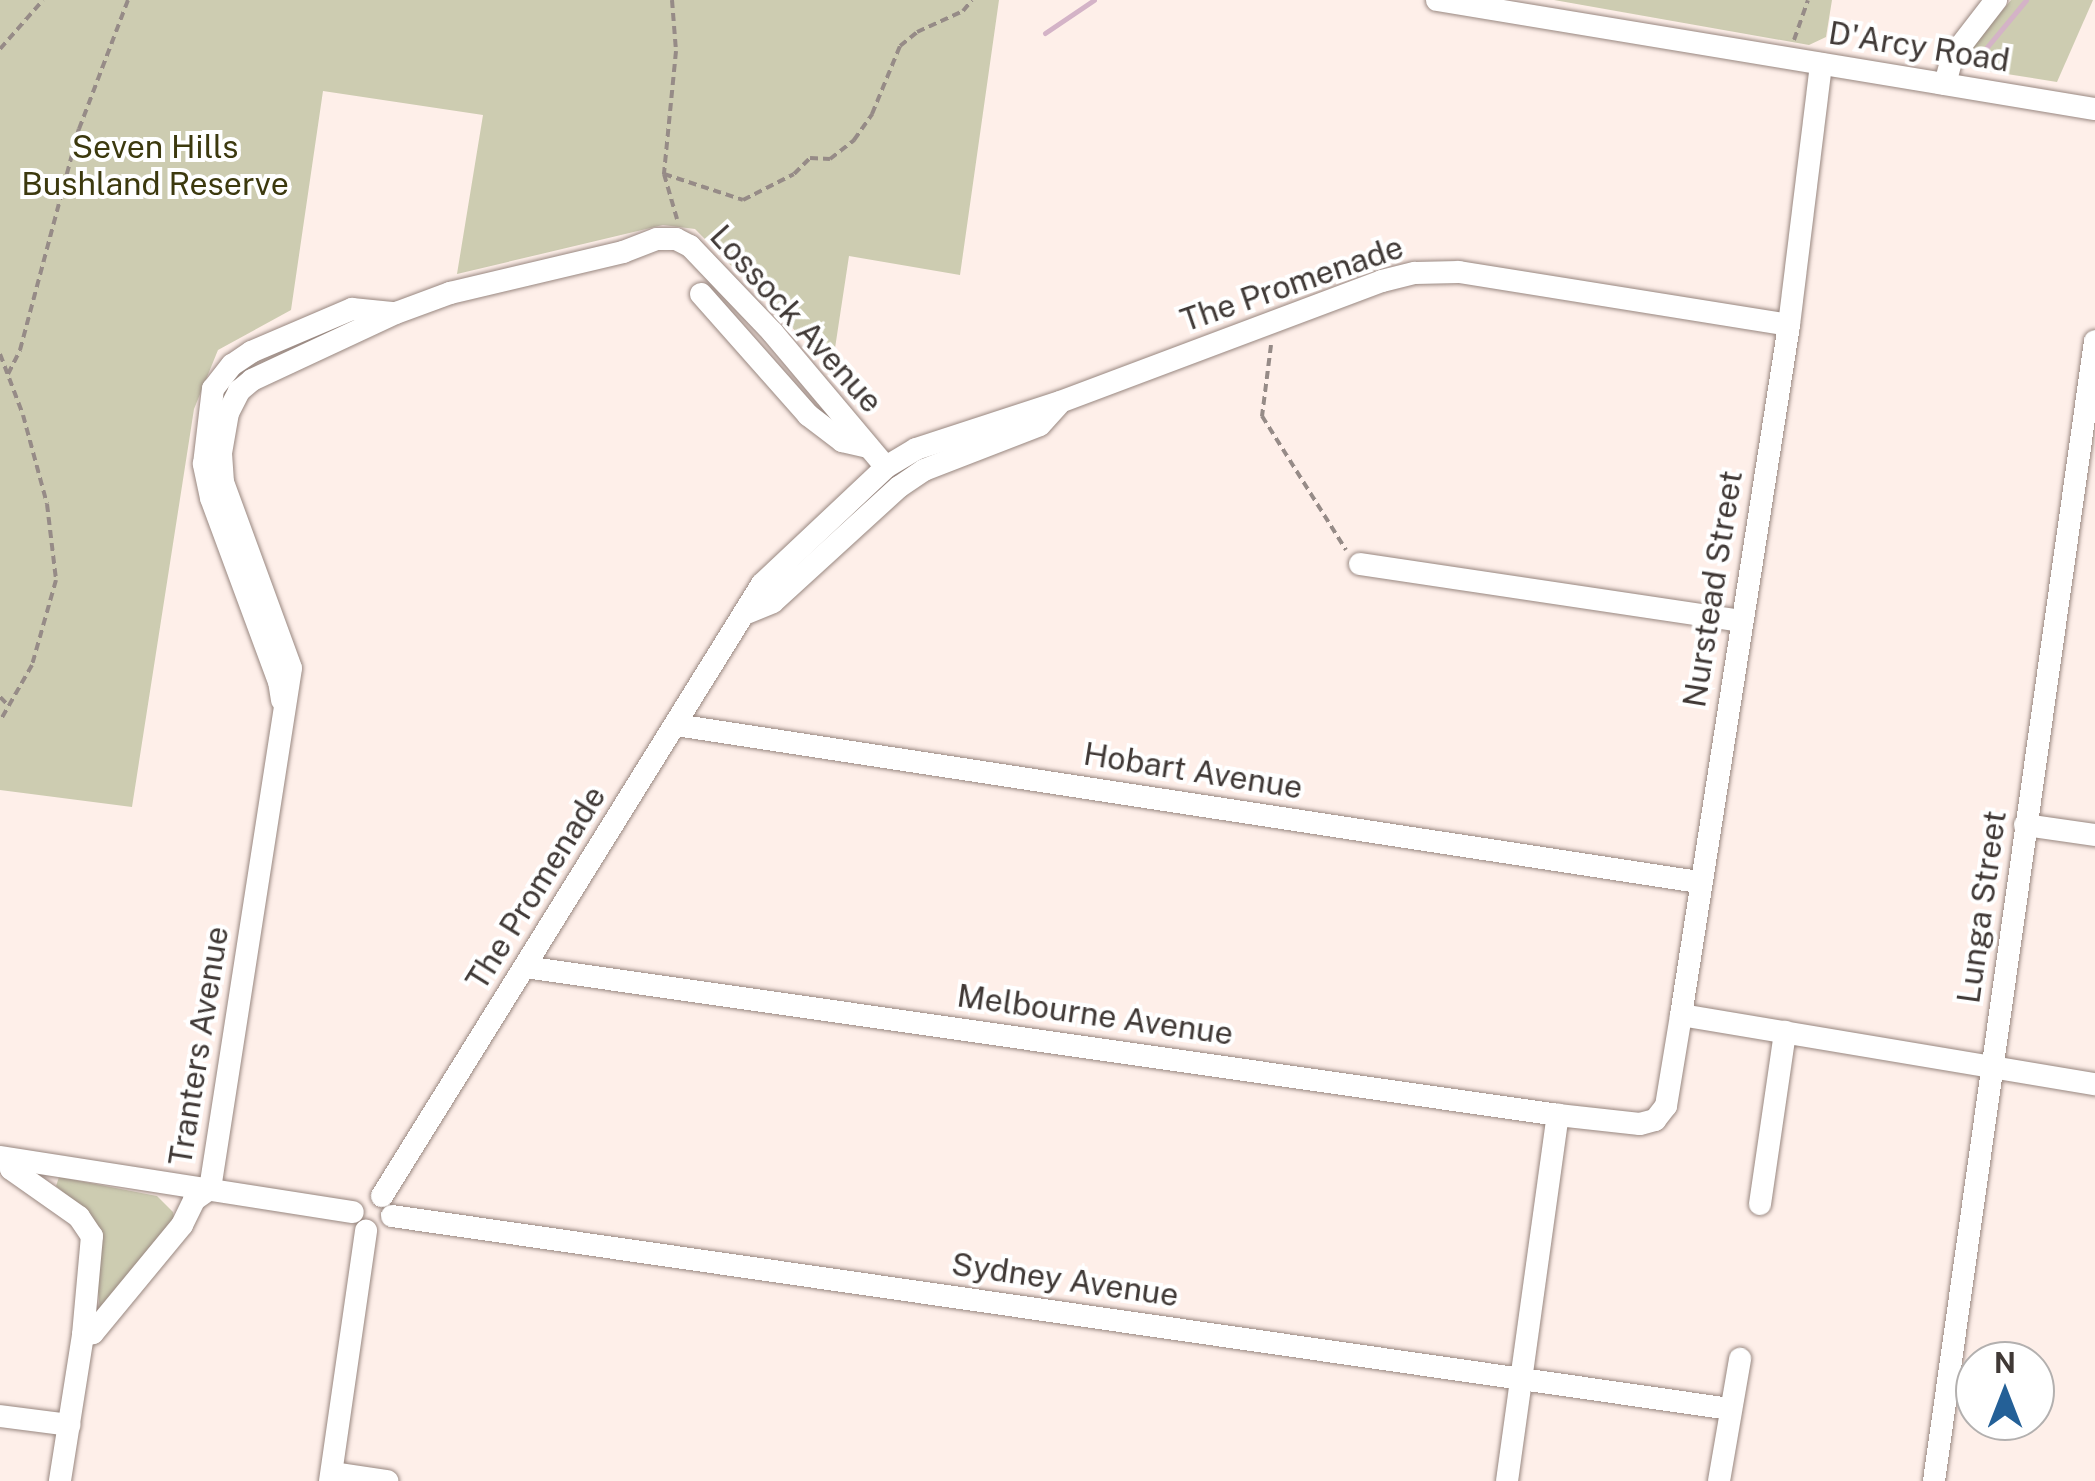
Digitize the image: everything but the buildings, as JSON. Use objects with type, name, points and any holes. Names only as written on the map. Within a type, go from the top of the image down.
[{"type":"street","name":"D'Arcy Road","points":[[1436,0],[2095,108]]},
{"type":"street","points":[[1945,84],[1952,57],[1996,0]]},
{"type":"street","name":"Nurstead Street","points":[[1656,1120],[1666,1106],[1789,325],[1821,64]]},
{"type":"street","name":"Tranters Avenue","points":[[83,1334],[93,1333],[182,1224],[194,1200],[210,1189],[284,718],[288,658],[223,482],[221,453],[228,414],[239,391],[252,380],[396,313],[450,293],[624,252],[657,240],[676,239]]},
{"type":"street","name":"Lossock Avenue","points":[[676,239],[690,246],[773,333],[886,468]]},
{"type":"street","name":"The Promenade","points":[[387,1206],[525,967],[744,614],[784,561],[886,468],[942,438],[1060,402],[1382,281],[1416,273],[1458,272],[1789,325]]},
{"type":"street","name":"Lossock Avenue","points":[[700,294],[808,415],[842,441],[868,447]]},
{"type":"street","name":"Lunga Street","points":[[1934,1481],[2095,342]]},
{"type":"street","name":"The Promenade","points":[[744,614],[773,602],[899,486],[924,470],[1040,425],[1060,402]]},
{"type":"street","points":[[1360,564],[1740,621]]},
{"type":"street","name":"Hobart Avenue","points":[[676,725],[1700,882]]},
{"type":"street","points":[[2025,825],[2095,836]]},
{"type":"street","name":"Melbourne Avenue","points":[[525,967],[1558,1114],[1640,1124],[1656,1120]]},
{"type":"street","points":[[1680,1016],[2095,1084]]},
{"type":"street","points":[[1760,1204],[1784,1032]]},
{"type":"street","points":[[1506,1481],[1558,1114]]},
{"type":"street","points":[[5,1158],[210,1189],[360,1221],[383,1230],[387,1206],[363,1196],[360,1221],[331,1477],[387,1481]]},
{"type":"street","points":[[5,1158],[11,1168],[79,1217],[92,1236],[83,1334],[60,1481]]},
{"type":"street","name":"Sydney Avenue","points":[[387,1206],[1729,1409]]},
{"type":"street","points":[[1719,1481],[1740,1359]]},
{"type":"street","points":[[0,1416],[69,1425]]},
{"type":"path","points":[[0,49],[42,0]]},
{"type":"path","points":[[8,374],[20,350],[78,128],[128,0]]},
{"type":"path","name":"Lossock Avenue","points":[[672,0],[676,51],[664,174],[677,211],[676,239]]},
{"type":"path","points":[[664,174],[743,200],[794,174],[810,158],[830,159],[854,140],[872,114],[900,46],[916,32],[963,11],[972,0]]},
{"type":"path","points":[[1788,59],[1807,1]]},
{"type":"path","points":[[1264,324],[1273,350],[1262,416],[1338,541],[1360,564]]},
{"type":"path","points":[[0,354],[47,504],[56,580],[32,665],[0,722]]},
{"type":"path","points":[[0,697],[8,704]]},
{"type":"green space","name":"Seven Hills Bushland Reserve","points":[[0,0],[999,0],[960,275],[849,256],[832,368],[695,229],[663,225],[457,274],[483,115],[323,91],[291,310],[218,350],[194,409],[132,807],[0,790]]},
{"type":"green space","points":[[1554,0],[1832,0],[1826,37],[1809,45]]},
{"type":"green space","points":[[2011,0],[2093,0],[2057,82],[1975,69],[1965,62],[1966,55]]},
{"type":"green space","points":[[59,1177],[157,1196],[173,1212],[174,1217],[100,1310],[90,1214],[56,1186]]},
{"type":"waterway","points":[[1045,33],[1094,0]]},
{"type":"waterway","points":[[1987,47],[2026,0]]}]
